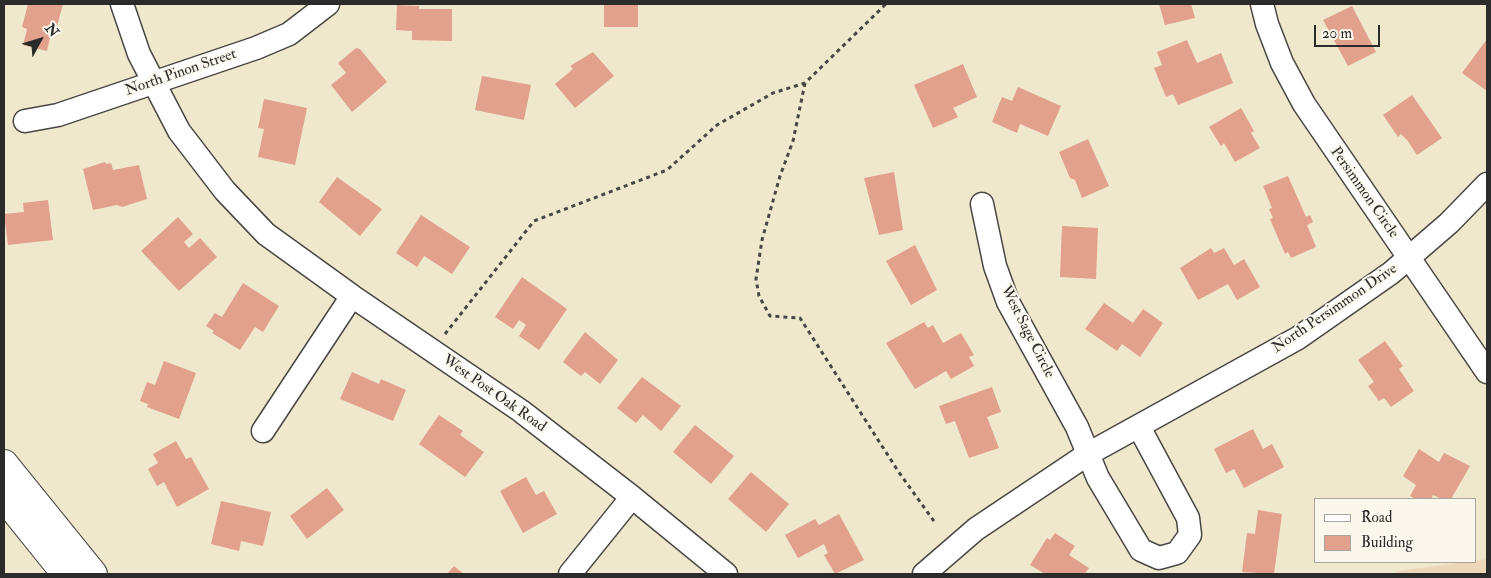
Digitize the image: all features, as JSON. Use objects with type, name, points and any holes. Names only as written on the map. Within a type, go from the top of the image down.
[{"type":"street","name":"West Post Oak Road","points":[[122,4],[139,54],[179,131],[225,191],[266,234],[352,296],[521,410],[726,574]]},
{"type":"street","name":"North Pinon Street","points":[[25,121],[58,115],[256,48],[289,34],[328,4]]},
{"type":"street","name":"Persimmon Circle","points":[[1262,4],[1266,24],[1282,63],[1304,104],[1487,372]]},
{"type":"street","name":"North Persimmon Drive","points":[[924,574],[976,529],[1088,454],[1298,338],[1408,258],[1449,223],[1487,184]]},
{"type":"street","name":"West Sage Circle","points":[[982,204],[995,266],[1008,302],[1077,427],[1088,454]]},
{"type":"street","points":[[263,431],[352,296]]},
{"type":"street","points":[[1088,454],[1098,478],[1141,550],[1159,558],[1177,553],[1190,535],[1188,518],[1139,427]]},
{"type":"street","points":[[4,464],[93,574]]},
{"type":"street","points":[[4,496],[66,574]]},
{"type":"street","points":[[570,574],[632,497]]},
{"type":"path","points":[[432,350],[534,221],[667,170],[717,125],[773,93],[804,83],[886,4]]},
{"type":"path","points":[[804,83],[793,141],[777,185],[762,240],[756,279],[759,296],[770,316],[800,318],[898,471],[936,524]]},
{"type":"shaded area","points":[[1487,559],[1487,574],[1393,574],[1398,571],[1457,563],[1476,563],[1476,560]]},
{"type":"building","points":[[28,4],[63,4],[56,30],[52,29],[47,51],[23,45],[27,29],[22,27]]},
{"type":"building","points":[[604,4],[638,4],[638,27],[604,27]]},
{"type":"building","points":[[1159,4],[1191,4],[1195,18],[1165,25]]},
{"type":"building","points":[[397,5],[419,6],[419,9],[452,9],[452,41],[412,40],[412,31],[396,30]]},
{"type":"building","points":[[1352,6],[1376,52],[1348,66],[1323,20]]},
{"type":"building","points":[[1487,39],[1487,91],[1462,73]]},
{"type":"building","points":[[1187,40],[1197,63],[1221,53],[1233,83],[1178,105],[1173,94],[1166,97],[1154,68],[1162,65],[1157,52]]},
{"type":"building","points":[[356,48],[360,49],[387,82],[352,112],[331,85],[346,73],[338,63]]},
{"type":"building","points":[[593,52],[614,76],[575,108],[555,84],[573,69],[570,66]]},
{"type":"building","points":[[963,64],[977,97],[953,108],[958,117],[933,128],[914,85]]},
{"type":"building","points":[[482,76],[531,85],[524,120],[475,110]]},
{"type":"building","points":[[1018,87],[1061,106],[1048,136],[1020,124],[1017,133],[992,122],[1002,97],[1012,101]]},
{"type":"building","points":[[1412,95],[1442,138],[1417,155],[1401,134],[1398,137],[1383,115]]},
{"type":"building","points":[[264,99],[307,108],[295,165],[258,157],[264,129],[258,128]]},
{"type":"building","points":[[1241,108],[1254,131],[1251,133],[1260,148],[1235,162],[1224,143],[1221,146],[1209,127]]},
{"type":"building","points":[[1088,139],[1109,186],[1082,198],[1075,180],[1070,178],[1059,152]]},
{"type":"building","points":[[105,162],[106,164],[111,163],[113,170],[139,165],[147,199],[122,207],[117,205],[93,210],[83,169]]},
{"type":"building","points":[[894,172],[903,230],[879,235],[864,178]]},
{"type":"building","points":[[1288,176],[1306,217],[1310,215],[1313,222],[1307,225],[1316,247],[1291,258],[1288,252],[1285,254],[1270,219],[1273,218],[1269,209],[1272,208],[1263,186]]},
{"type":"building","points":[[337,177],[382,209],[360,236],[319,202]]},
{"type":"building","points":[[48,200],[53,240],[8,245],[4,214],[24,212],[23,203]]},
{"type":"building","points":[[421,215],[470,247],[452,274],[424,256],[417,267],[396,253]]},
{"type":"building","points":[[178,217],[193,234],[184,242],[189,248],[200,238],[217,257],[179,291],[141,251]]},
{"type":"building","points":[[1062,226],[1098,228],[1096,279],[1060,277]]},
{"type":"building","points":[[915,245],[937,290],[911,305],[886,261]]},
{"type":"building","points":[[1211,248],[1214,253],[1224,248],[1234,265],[1244,259],[1260,287],[1237,300],[1228,284],[1198,300],[1180,268]]},
{"type":"building","points":[[522,277],[567,309],[539,350],[519,336],[526,325],[519,320],[513,329],[495,317]]},
{"type":"building","points":[[243,283],[279,306],[263,332],[255,327],[240,350],[212,333],[214,331],[206,326],[215,313],[222,317]]},
{"type":"building","points":[[1104,303],[1133,323],[1143,309],[1163,323],[1140,357],[1122,344],[1117,351],[1085,329]]},
{"type":"building","points":[[924,322],[928,328],[933,325],[943,343],[961,333],[974,355],[969,357],[974,366],[951,379],[946,371],[915,389],[886,343]]},
{"type":"building","points":[[585,332],[618,360],[600,384],[585,372],[581,376],[563,362]]},
{"type":"building","points":[[1385,341],[1403,366],[1399,369],[1414,391],[1391,407],[1384,398],[1379,401],[1368,386],[1374,382],[1358,360]]},
{"type":"building","points":[[164,361],[196,373],[179,419],[147,407],[148,404],[140,401],[147,382],[155,385]]},
{"type":"building","points":[[352,372],[379,384],[381,379],[406,390],[393,421],[340,399]]},
{"type":"building","points":[[642,377],[681,406],[661,431],[643,415],[636,423],[617,408]]},
{"type":"building","points":[[992,387],[1001,412],[987,417],[999,448],[969,458],[955,421],[946,424],[939,406]]},
{"type":"building","points":[[439,415],[463,431],[460,435],[484,452],[465,477],[419,444]]},
{"type":"building","points":[[695,425],[734,456],[711,484],[673,452]]},
{"type":"building","points":[[1253,429],[1263,449],[1272,444],[1284,467],[1244,488],[1234,469],[1226,473],[1214,449]]},
{"type":"building","points":[[176,441],[186,459],[191,457],[209,489],[177,507],[164,482],[157,486],[148,469],[158,463],[153,454]]},
{"type":"building","points":[[1419,449],[1439,462],[1444,453],[1470,466],[1452,498],[1440,498],[1433,495],[1432,498],[1414,498],[1410,496],[1416,485],[1403,476]]},
{"type":"building","points":[[751,472],[789,504],[766,532],[728,499]]},
{"type":"building","points":[[526,477],[536,495],[544,491],[557,514],[523,533],[500,491]]},
{"type":"building","points":[[327,488],[344,510],[307,539],[290,516]]},
{"type":"building","points":[[221,501],[271,512],[263,546],[241,541],[239,551],[211,544]]},
{"type":"building","points":[[1258,510],[1282,514],[1274,574],[1242,572],[1247,533],[1255,534]]},
{"type":"building","points":[[839,514],[864,560],[835,574],[824,555],[828,553],[824,544],[798,558],[785,535],[815,519],[819,525]]},
{"type":"building","points":[[1055,533],[1075,546],[1069,555],[1089,568],[1085,574],[1045,574],[1030,565],[1047,538],[1050,540]]},
{"type":"building","points":[[454,566],[464,574],[447,574]]}]
